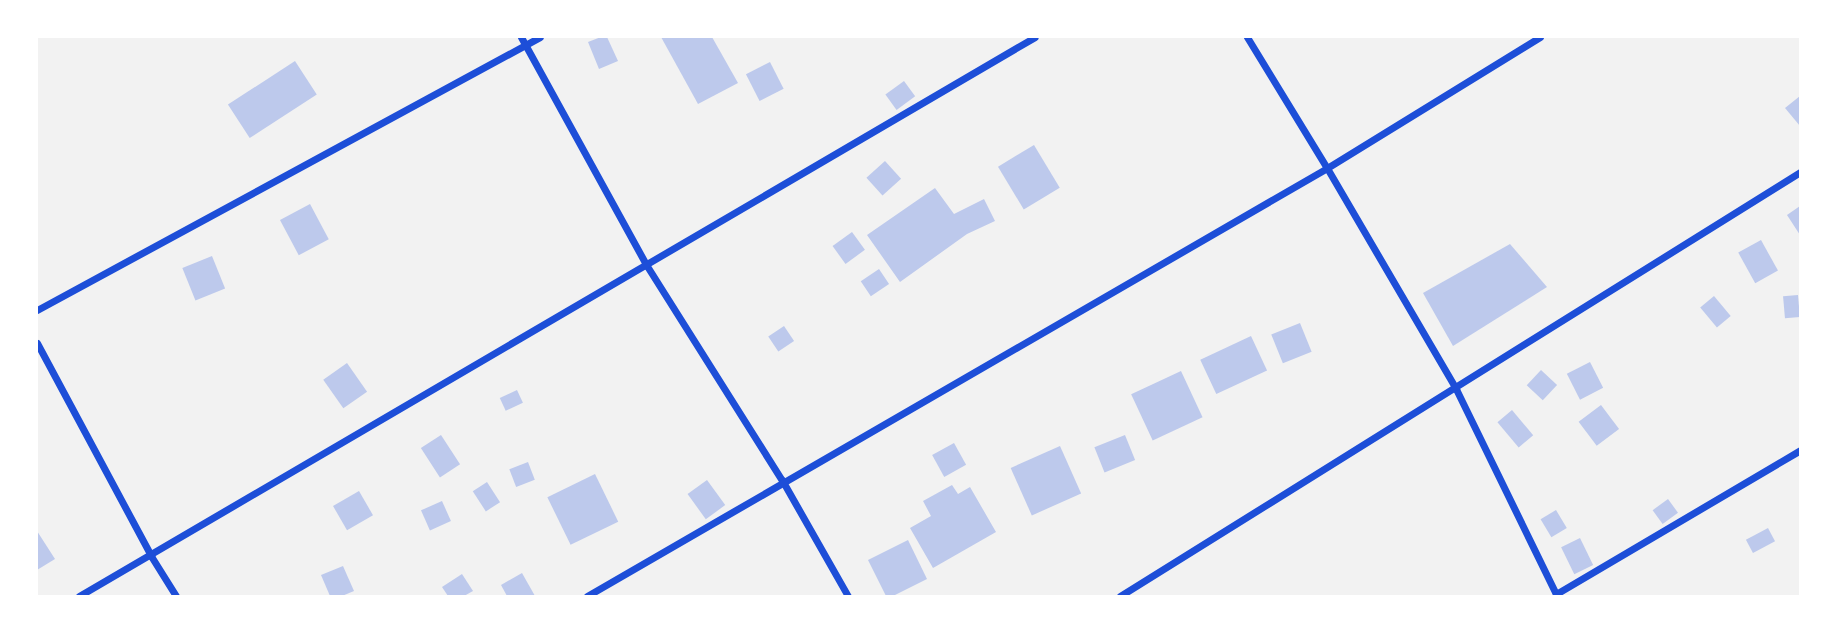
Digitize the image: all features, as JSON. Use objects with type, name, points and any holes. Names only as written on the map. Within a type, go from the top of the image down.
[{"type":"street","points":[[521,37],[647,266],[782,480],[848,596]]},
{"type":"street","points":[[37,310],[540,37]]},
{"type":"street","points":[[79,596],[647,266],[919,102],[1035,37]]},
{"type":"street","points":[[1247,37],[1456,389],[1557,595],[1800,450]]},
{"type":"street","points":[[587,596],[782,480],[1327,168],[1540,37]]},
{"type":"street","points":[[1120,596],[1456,389],[1800,172]]},
{"type":"street","points":[[37,343],[151,556],[176,596]]},
{"type":"building","points":[[607,37],[618,61],[599,69],[588,42]]},
{"type":"building","points":[[661,37],[712,37],[738,83],[698,104]]},
{"type":"building","points":[[295,61],[317,95],[250,138],[228,105]]},
{"type":"building","points":[[770,62],[784,89],[760,101],[746,74]]},
{"type":"building","points":[[904,81],[915,96],[897,110],[885,95]]},
{"type":"building","points":[[1800,96],[1800,126],[1785,108]]},
{"type":"building","points":[[1034,145],[1060,188],[1024,209],[998,167]]},
{"type":"building","points":[[885,161],[901,179],[882,196],[866,178]]},
{"type":"building","points":[[935,188],[954,214],[984,199],[995,221],[967,234],[900,282],[867,235]]},
{"type":"building","points":[[310,204],[329,239],[299,255],[280,220]]},
{"type":"building","points":[[1800,206],[1800,235],[1787,215]]},
{"type":"building","points":[[852,232],[865,250],[846,264],[833,246]]},
{"type":"building","points":[[1761,240],[1778,271],[1755,283],[1738,253]]},
{"type":"building","points":[[1510,244],[1547,287],[1453,346],[1423,293]]},
{"type":"building","points":[[212,256],[225,288],[195,300],[182,268]]},
{"type":"building","points":[[879,269],[889,284],[871,296],[861,281]]},
{"type":"building","points":[[1798,295],[1800,317],[1785,318],[1783,296]]},
{"type":"building","points":[[1714,296],[1731,316],[1717,327],[1700,308]]},
{"type":"building","points":[[1300,323],[1312,352],[1283,363],[1271,335]]},
{"type":"building","points":[[784,326],[794,341],[778,352],[768,337]]},
{"type":"building","points":[[1251,336],[1267,370],[1216,394],[1200,360]]},
{"type":"building","points":[[1590,362],[1603,388],[1580,400],[1567,374]]},
{"type":"building","points":[[347,363],[367,392],[343,408],[323,380]]},
{"type":"building","points":[[1541,370],[1557,385],[1543,400],[1527,385]]},
{"type":"building","points":[[1181,371],[1203,417],[1153,440],[1131,394]]},
{"type":"building","points":[[517,390],[523,403],[506,411],[500,398]]},
{"type":"building","points":[[1601,405],[1619,429],[1597,446],[1579,422]]},
{"type":"building","points":[[1512,410],[1533,435],[1519,447],[1497,422]]},
{"type":"building","points":[[441,435],[460,464],[440,477],[421,448]]},
{"type":"building","points":[[1125,435],[1135,460],[1105,472],[1094,447]]},
{"type":"building","points":[[954,443],[966,465],[944,477],[932,455]]},
{"type":"building","points":[[1060,446],[1081,494],[1032,515],[1011,468]]},
{"type":"building","points":[[528,462],[535,480],[516,487],[509,469]]},
{"type":"building","points":[[595,474],[618,522],[571,545],[547,497]]},
{"type":"building","points":[[707,480],[725,505],[706,519],[688,494]]},
{"type":"building","points":[[487,482],[500,502],[486,511],[473,491]]},
{"type":"building","points":[[952,485],[958,494],[970,487],[996,532],[933,568],[910,528],[931,516],[923,501]]},
{"type":"building","points":[[359,491],[373,515],[347,530],[333,506]]},
{"type":"building","points":[[1668,499],[1678,513],[1663,524],[1653,510]]},
{"type":"building","points":[[442,501],[451,521],[430,530],[421,510]]},
{"type":"building","points":[[1556,510],[1567,528],[1551,537],[1541,519]]},
{"type":"building","points":[[1768,528],[1775,541],[1753,553],[1746,540]]},
{"type":"building","points":[[37,531],[55,559],[37,570]]},
{"type":"building","points":[[1580,538],[1593,565],[1574,574],[1561,547]]},
{"type":"building","points":[[908,540],[927,579],[893,596],[886,596],[868,560]]},
{"type":"building","points":[[343,566],[354,591],[342,596],[330,596],[321,575]]},
{"type":"building","points":[[522,573],[535,596],[507,596],[501,585]]},
{"type":"building","points":[[462,574],[473,591],[464,596],[448,596],[442,587]]}]
